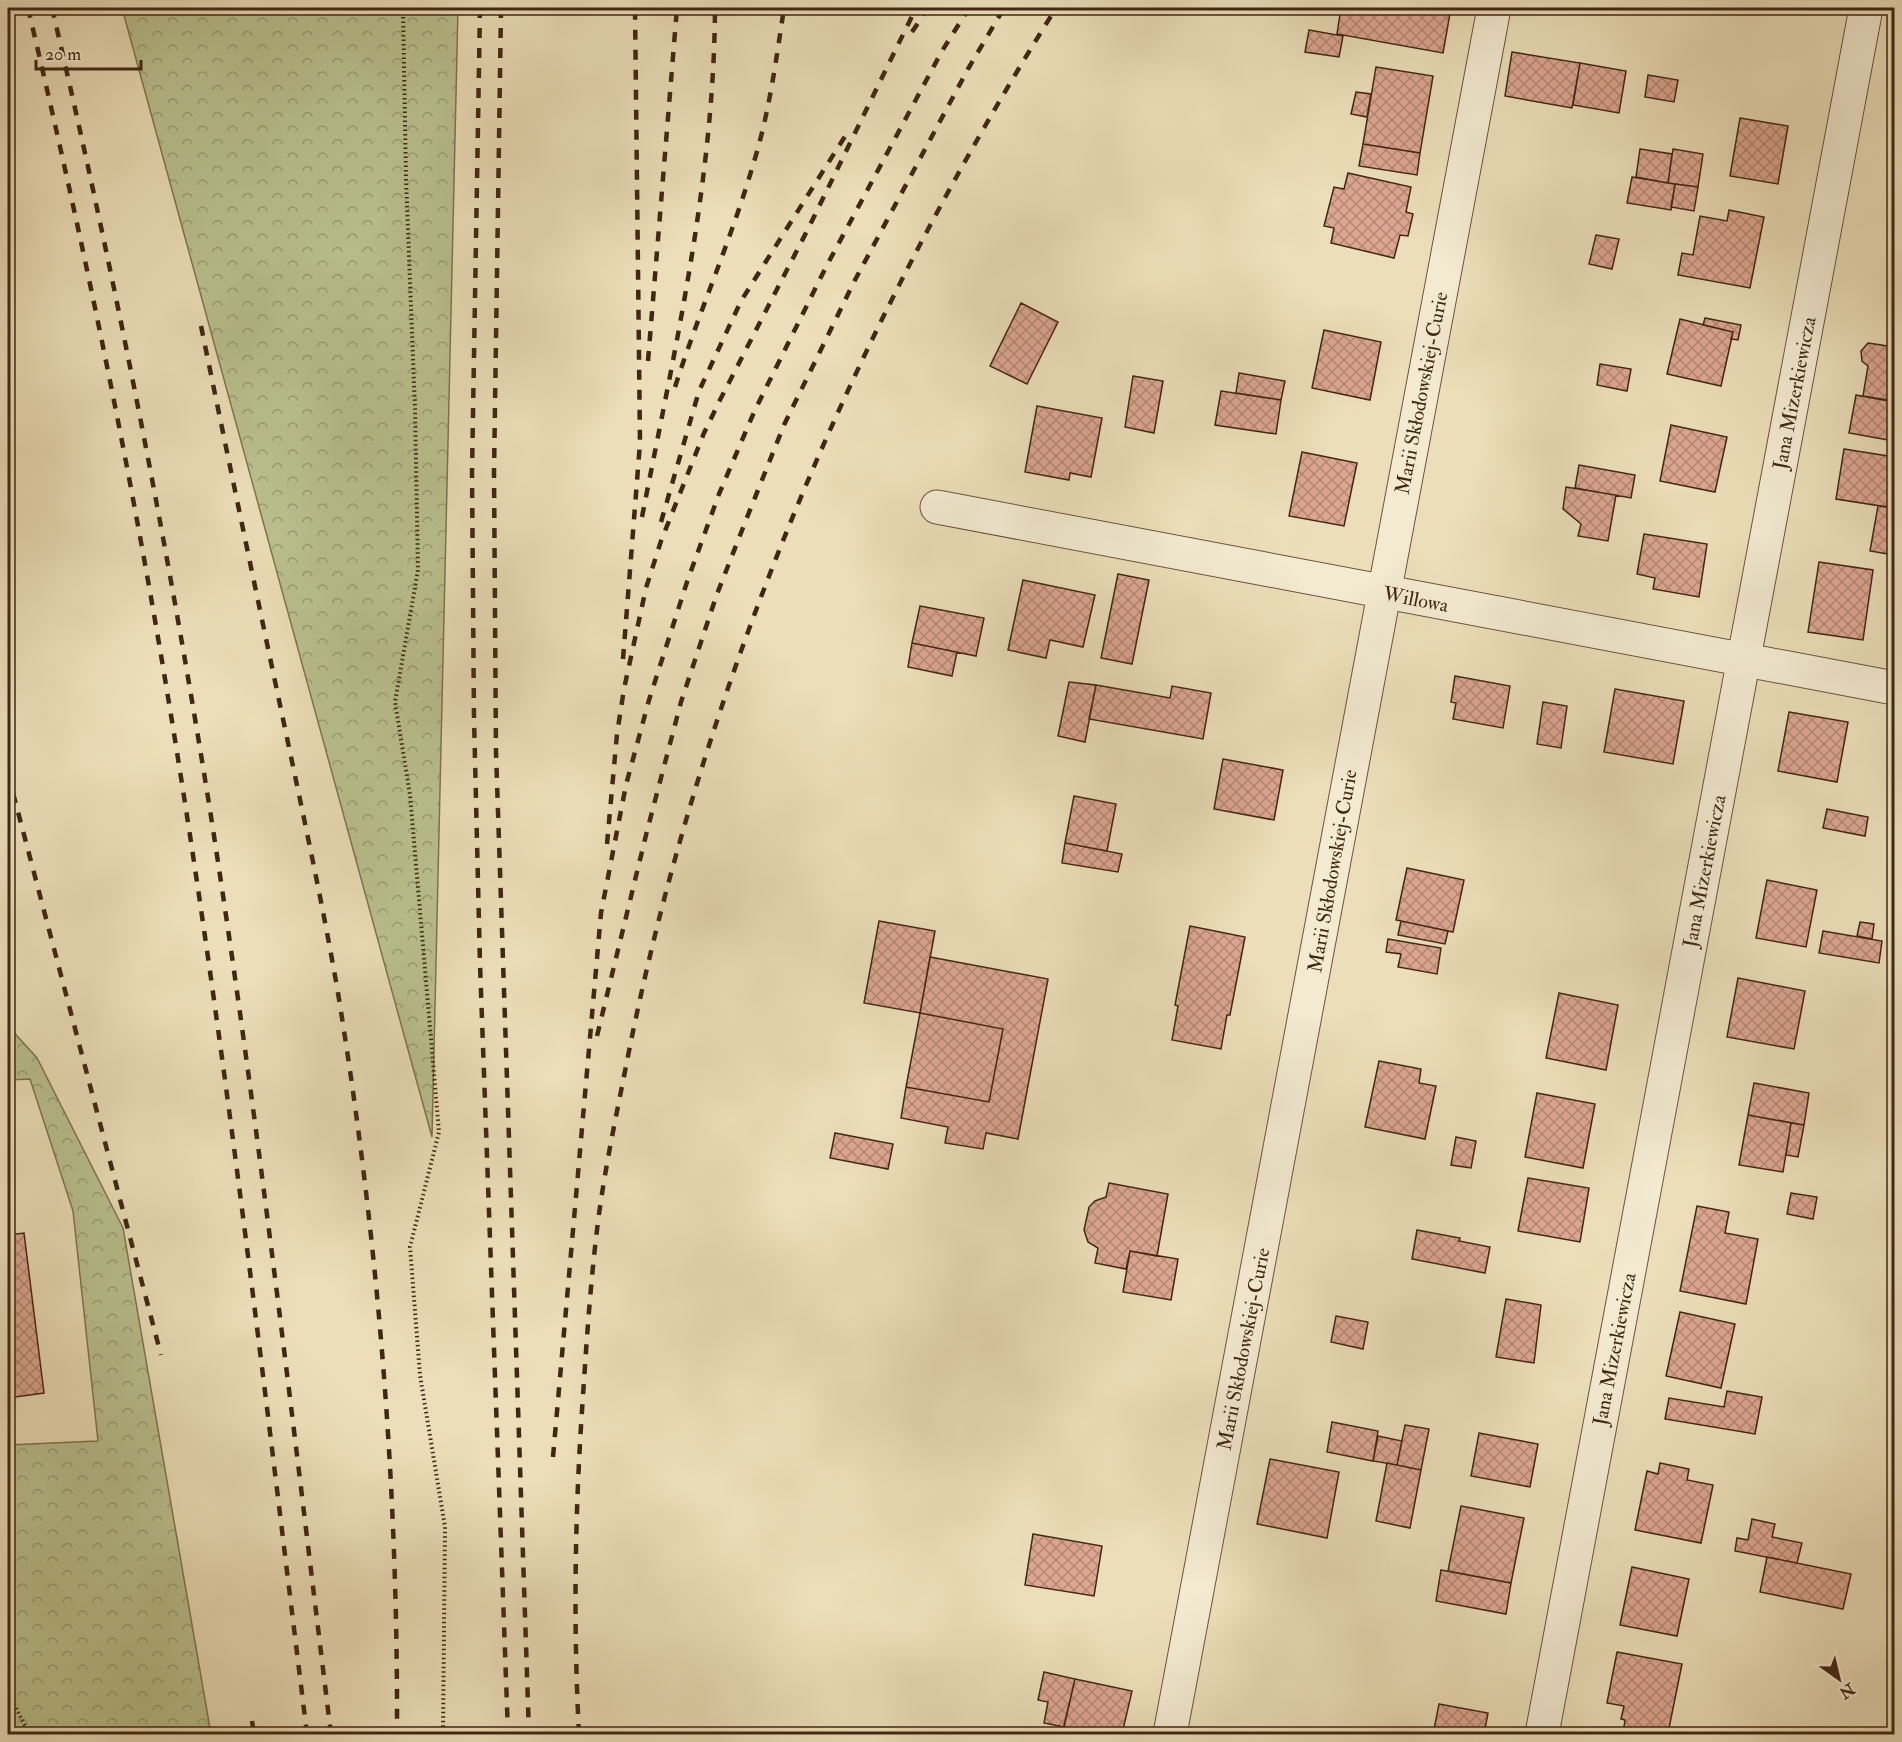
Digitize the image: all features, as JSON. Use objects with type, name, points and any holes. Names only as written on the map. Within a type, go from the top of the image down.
[{"type":"street","name":"Marii Skłodowskiej-Curie","points":[[1170,1734],[1494,8]]},
{"type":"street","name":"Jana Mizerkiewicza","points":[[1542,1734],[1866,8]]},
{"type":"street","name":"Willowa","points":[[938,507],[1894,688]]},
{"type":"path","points":[[404,8],[406,179],[415,409],[418,570],[395,702],[410,795],[438,1132],[410,1247],[420,1375],[445,1527],[443,1734]]},
{"type":"path","points":[[8,1692],[29,1734]]},
{"type":"green space","points":[[122,8],[458,8],[432,1137]]},
{"type":"green space","points":[[8,1026],[37,1058],[123,1228],[211,1734],[8,1734],[8,1445],[98,1441],[73,1211],[30,1079],[8,1080]]},
{"type":"building","points":[[1341,8],[1451,8],[1443,53],[1337,34]]},
{"type":"building","points":[[1309,30],[1343,36],[1339,57],[1305,52]]},
{"type":"building","points":[[1512,52],[1580,63],[1572,108],[1505,96]]},
{"type":"building","points":[[1580,63],[1626,71],[1619,113],[1573,105]]},
{"type":"building","points":[[1376,67],[1433,76],[1420,153],[1363,144]]},
{"type":"building","points":[[1648,75],[1678,80],[1674,102],[1645,97]]},
{"type":"building","points":[[1356,92],[1371,94],[1367,117],[1351,114]]},
{"type":"building","points":[[1740,118],[1788,126],[1778,184],[1730,176]]},
{"type":"building","points":[[1363,144],[1420,153],[1417,175],[1359,166]]},
{"type":"building","points":[[1640,149],[1672,154],[1668,183],[1636,177]]},
{"type":"building","points":[[1673,149],[1703,154],[1698,187],[1668,183]]},
{"type":"building","points":[[1348,173],[1411,187],[1406,212],[1413,214],[1408,236],[1400,235],[1394,258],[1331,243],[1334,228],[1324,226],[1334,187],[1344,189]]},
{"type":"building","points":[[1632,177],[1675,184],[1671,210],[1627,203]]},
{"type":"building","points":[[1675,184],[1698,187],[1694,211],[1671,207]]},
{"type":"building","points":[[1729,210],[1764,217],[1750,288],[1678,275],[1682,253],[1693,255],[1700,216],[1727,221]]},
{"type":"building","points":[[1596,235],[1619,239],[1612,269],[1589,264]]},
{"type":"building","points":[[1021,303],[1058,322],[1027,384],[990,366]]},
{"type":"building","points":[[1705,318],[1741,325],[1738,340],[1731,339],[1733,332],[1703,325]]},
{"type":"building","points":[[1680,319],[1733,332],[1721,386],[1667,374]]},
{"type":"building","points":[[1324,330],[1381,342],[1370,400],[1312,388]]},
{"type":"building","points":[[1868,343],[1894,347],[1894,401],[1863,396],[1868,366],[1862,361],[1861,351]]},
{"type":"building","points":[[1600,364],[1631,369],[1627,391],[1597,385]]},
{"type":"building","points":[[1239,373],[1285,381],[1281,400],[1236,393]]},
{"type":"building","points":[[1133,376],[1163,381],[1154,433],[1125,427]]},
{"type":"building","points":[[1221,391],[1281,400],[1276,434],[1215,425]]},
{"type":"building","points":[[1856,395],[1894,402],[1894,441],[1849,433]]},
{"type":"building","points":[[1037,406],[1102,418],[1091,477],[1070,473],[1069,480],[1025,472]]},
{"type":"building","points":[[1671,425],[1727,437],[1715,492],[1660,481]]},
{"type":"building","points":[[1844,449],[1894,457],[1894,508],[1836,499]]},
{"type":"building","points":[[1302,452],[1357,463],[1344,526],[1289,516]]},
{"type":"building","points":[[1579,465],[1635,475],[1631,498],[1575,488]]},
{"type":"building","points":[[1566,487],[1616,495],[1608,541],[1578,536],[1581,524],[1563,509]]},
{"type":"building","points":[[1878,506],[1894,508],[1894,555],[1870,551]]},
{"type":"building","points":[[1644,534],[1707,544],[1699,597],[1653,589],[1655,578],[1637,574]]},
{"type":"building","points":[[1819,562],[1873,570],[1863,640],[1808,632]]},
{"type":"building","points":[[1118,574],[1149,580],[1132,664],[1101,658]]},
{"type":"building","points":[[1023,580],[1095,595],[1083,647],[1050,640],[1046,658],[1008,650]]},
{"type":"building","points":[[920,606],[984,618],[976,656],[912,643]]},
{"type":"building","points":[[912,643],[957,652],[952,676],[908,667]]},
{"type":"building","points":[[1455,676],[1510,686],[1503,728],[1453,719],[1456,703],[1451,702]]},
{"type":"building","points":[[1069,682],[1096,685],[1085,742],[1058,736]]},
{"type":"building","points":[[1096,685],[1170,698],[1172,686],[1211,693],[1203,739],[1089,719]]},
{"type":"building","points":[[1615,689],[1684,701],[1673,764],[1604,752]]},
{"type":"building","points":[[1543,702],[1567,706],[1561,748],[1537,744]]},
{"type":"building","points":[[1789,712],[1848,722],[1837,782],[1778,771]]},
{"type":"building","points":[[1223,759],[1283,770],[1274,820],[1214,809]]},
{"type":"building","points":[[1074,796],[1116,804],[1107,851],[1065,843]]},
{"type":"building","points":[[1827,809],[1868,817],[1865,836],[1823,828]]},
{"type":"building","points":[[1065,843],[1122,854],[1118,872],[1062,863]]},
{"type":"building","points":[[1407,868],[1464,880],[1453,932],[1396,920]]},
{"type":"building","points":[[1767,880],[1817,890],[1806,947],[1756,938]]},
{"type":"building","points":[[879,921],[935,931],[920,1013],[864,1003]]},
{"type":"building","points":[[1401,921],[1448,931],[1445,944],[1398,935]]},
{"type":"building","points":[[1860,922],[1874,924],[1872,939],[1857,936]]},
{"type":"building","points":[[1190,926],[1245,937],[1221,1049],[1172,1040],[1178,1006],[1175,1005]]},
{"type":"building","points":[[1823,931],[1882,941],[1879,963],[1819,953]]},
{"type":"building","points":[[1388,939],[1441,948],[1437,974],[1398,967],[1401,954],[1386,952]]},
{"type":"building","points":[[930,957],[1048,979],[1018,1139],[986,1133],[983,1149],[945,1143],[948,1127],[901,1118],[906,1087],[989,1102],[1003,1029],[920,1013]]},
{"type":"building","points":[[1738,978],[1805,991],[1794,1049],[1727,1037]]},
{"type":"building","points":[[1559,993],[1618,1005],[1606,1070],[1546,1058]]},
{"type":"building","points":[[920,1013],[1003,1029],[989,1102],[906,1087]]},
{"type":"building","points":[[1379,1061],[1421,1069],[1419,1083],[1436,1086],[1425,1139],[1365,1127]]},
{"type":"building","points":[[1754,1083],[1809,1093],[1804,1125],[1748,1115]]},
{"type":"building","points":[[1537,1093],[1595,1104],[1583,1168],[1525,1157]]},
{"type":"building","points":[[1748,1115],[1791,1123],[1783,1172],[1739,1165]]},
{"type":"building","points":[[1791,1123],[1804,1125],[1798,1157],[1786,1155]]},
{"type":"building","points":[[835,1133],[893,1144],[888,1169],[830,1158]]},
{"type":"building","points":[[1456,1137],[1476,1141],[1471,1168],[1451,1165]]},
{"type":"building","points":[[1528,1178],[1589,1188],[1580,1242],[1518,1231]]},
{"type":"building","points":[[1109,1183],[1168,1194],[1157,1256],[1130,1251],[1126,1269],[1095,1263],[1098,1248],[1088,1242],[1084,1230],[1089,1207],[1095,1201],[1106,1197]]},
{"type":"building","points":[[1791,1193],[1817,1197],[1813,1219],[1787,1214]]},
{"type":"building","points":[[1697,1206],[1729,1212],[1725,1233],[1758,1239],[1746,1304],[1680,1291]]},
{"type":"building","points":[[1417,1230],[1460,1238],[1459,1241],[1490,1247],[1485,1273],[1412,1259]]},
{"type":"building","points":[[24,1233],[44,1393],[8,1398],[8,1235]]},
{"type":"building","points":[[1130,1251],[1178,1259],[1171,1300],[1123,1292]]},
{"type":"building","points":[[1506,1299],[1541,1305],[1534,1363],[1496,1357]]},
{"type":"building","points":[[1680,1312],[1735,1324],[1721,1388],[1666,1376]]},
{"type":"building","points":[[1336,1316],[1368,1322],[1363,1349],[1331,1342]]},
{"type":"building","points":[[1727,1391],[1762,1397],[1755,1434],[1665,1419],[1669,1398],[1724,1407]]},
{"type":"building","points":[[1332,1422],[1378,1431],[1373,1461],[1327,1452]]},
{"type":"building","points":[[1405,1425],[1429,1429],[1421,1470],[1397,1465]]},
{"type":"building","points":[[1479,1433],[1538,1444],[1530,1487],[1471,1476]]},
{"type":"building","points":[[1378,1436],[1402,1441],[1397,1465],[1373,1461]]},
{"type":"building","points":[[1270,1459],[1339,1472],[1327,1538],[1257,1524]]},
{"type":"building","points":[[1387,1463],[1421,1470],[1410,1528],[1376,1521]]},
{"type":"building","points":[[1660,1463],[1689,1469],[1687,1480],[1713,1485],[1701,1543],[1635,1530],[1647,1471],[1658,1474]]},
{"type":"building","points":[[1461,1506],[1524,1518],[1511,1583],[1448,1571]]},
{"type":"building","points":[[1752,1519],[1775,1524],[1772,1537],[1802,1543],[1797,1563],[1735,1551],[1737,1538],[1748,1540]]},
{"type":"building","points":[[1033,1534],[1102,1546],[1094,1596],[1025,1585]]},
{"type":"building","points":[[1767,1557],[1851,1574],[1843,1609],[1760,1592]]},
{"type":"building","points":[[1632,1567],[1689,1579],[1677,1636],[1620,1625]]},
{"type":"building","points":[[1441,1570],[1511,1583],[1506,1614],[1436,1601]]},
{"type":"building","points":[[1617,1652],[1682,1664],[1669,1728],[1675,1730],[1674,1734],[1623,1734],[1625,1720],[1621,1719],[1624,1706],[1607,1703]]},
{"type":"building","points":[[1044,1672],[1075,1679],[1064,1727],[1044,1723],[1048,1702],[1038,1700]]},
{"type":"building","points":[[1075,1679],[1132,1691],[1122,1734],[1062,1734]]},
{"type":"building","points":[[1439,1704],[1488,1713],[1484,1734],[1433,1734]]},
{"type":"railway","points":[[28,8],[104,351],[138,524],[189,826],[226,1085],[307,1734]]},
{"type":"railway","points":[[52,8],[97,207],[138,408],[176,608],[210,810],[259,1156],[331,1734]]},
{"type":"railway","points":[[480,8],[472,472],[474,718],[480,964],[508,1734]]},
{"type":"railway","points":[[501,8],[494,472],[496,752],[529,1734]]},
{"type":"railway","points":[[623,659],[640,443],[635,8]]},
{"type":"railway","points":[[648,361],[677,8]]},
{"type":"railway","points":[[642,517],[679,327],[700,200],[708,136],[715,8]]},
{"type":"railway","points":[[675,387],[735,221],[759,146],[772,87],[784,8]]},
{"type":"railway","points":[[607,844],[617,734],[624,689],[646,588],[661,541],[704,433],[809,227],[916,8]]},
{"type":"railway","points":[[912,32],[928,8]]},
{"type":"railway","points":[[553,1457],[601,913],[626,785],[649,700],[687,582],[719,494],[755,410],[826,267],[942,51],[969,8]]},
{"type":"railway","points":[[597,1036],[681,702],[717,594],[748,515],[784,425],[855,280],[968,69],[1004,8]]},
{"type":"railway","points":[[579,1734],[576,1649],[578,1481],[594,1260],[612,1138],[658,922],[697,784],[742,648],[794,515],[851,384],[914,256],[983,130],[1056,8]]},
{"type":"railway","points":[[661,522],[699,391],[741,301],[849,130]]},
{"type":"railway","points":[[201,326],[320,895],[352,1085],[375,1270],[383,1362],[394,1548],[397,1734]]},
{"type":"railway","points":[[8,774],[161,1355]]},
{"type":"railway","points":[[252,1721],[254,1734]]}]
